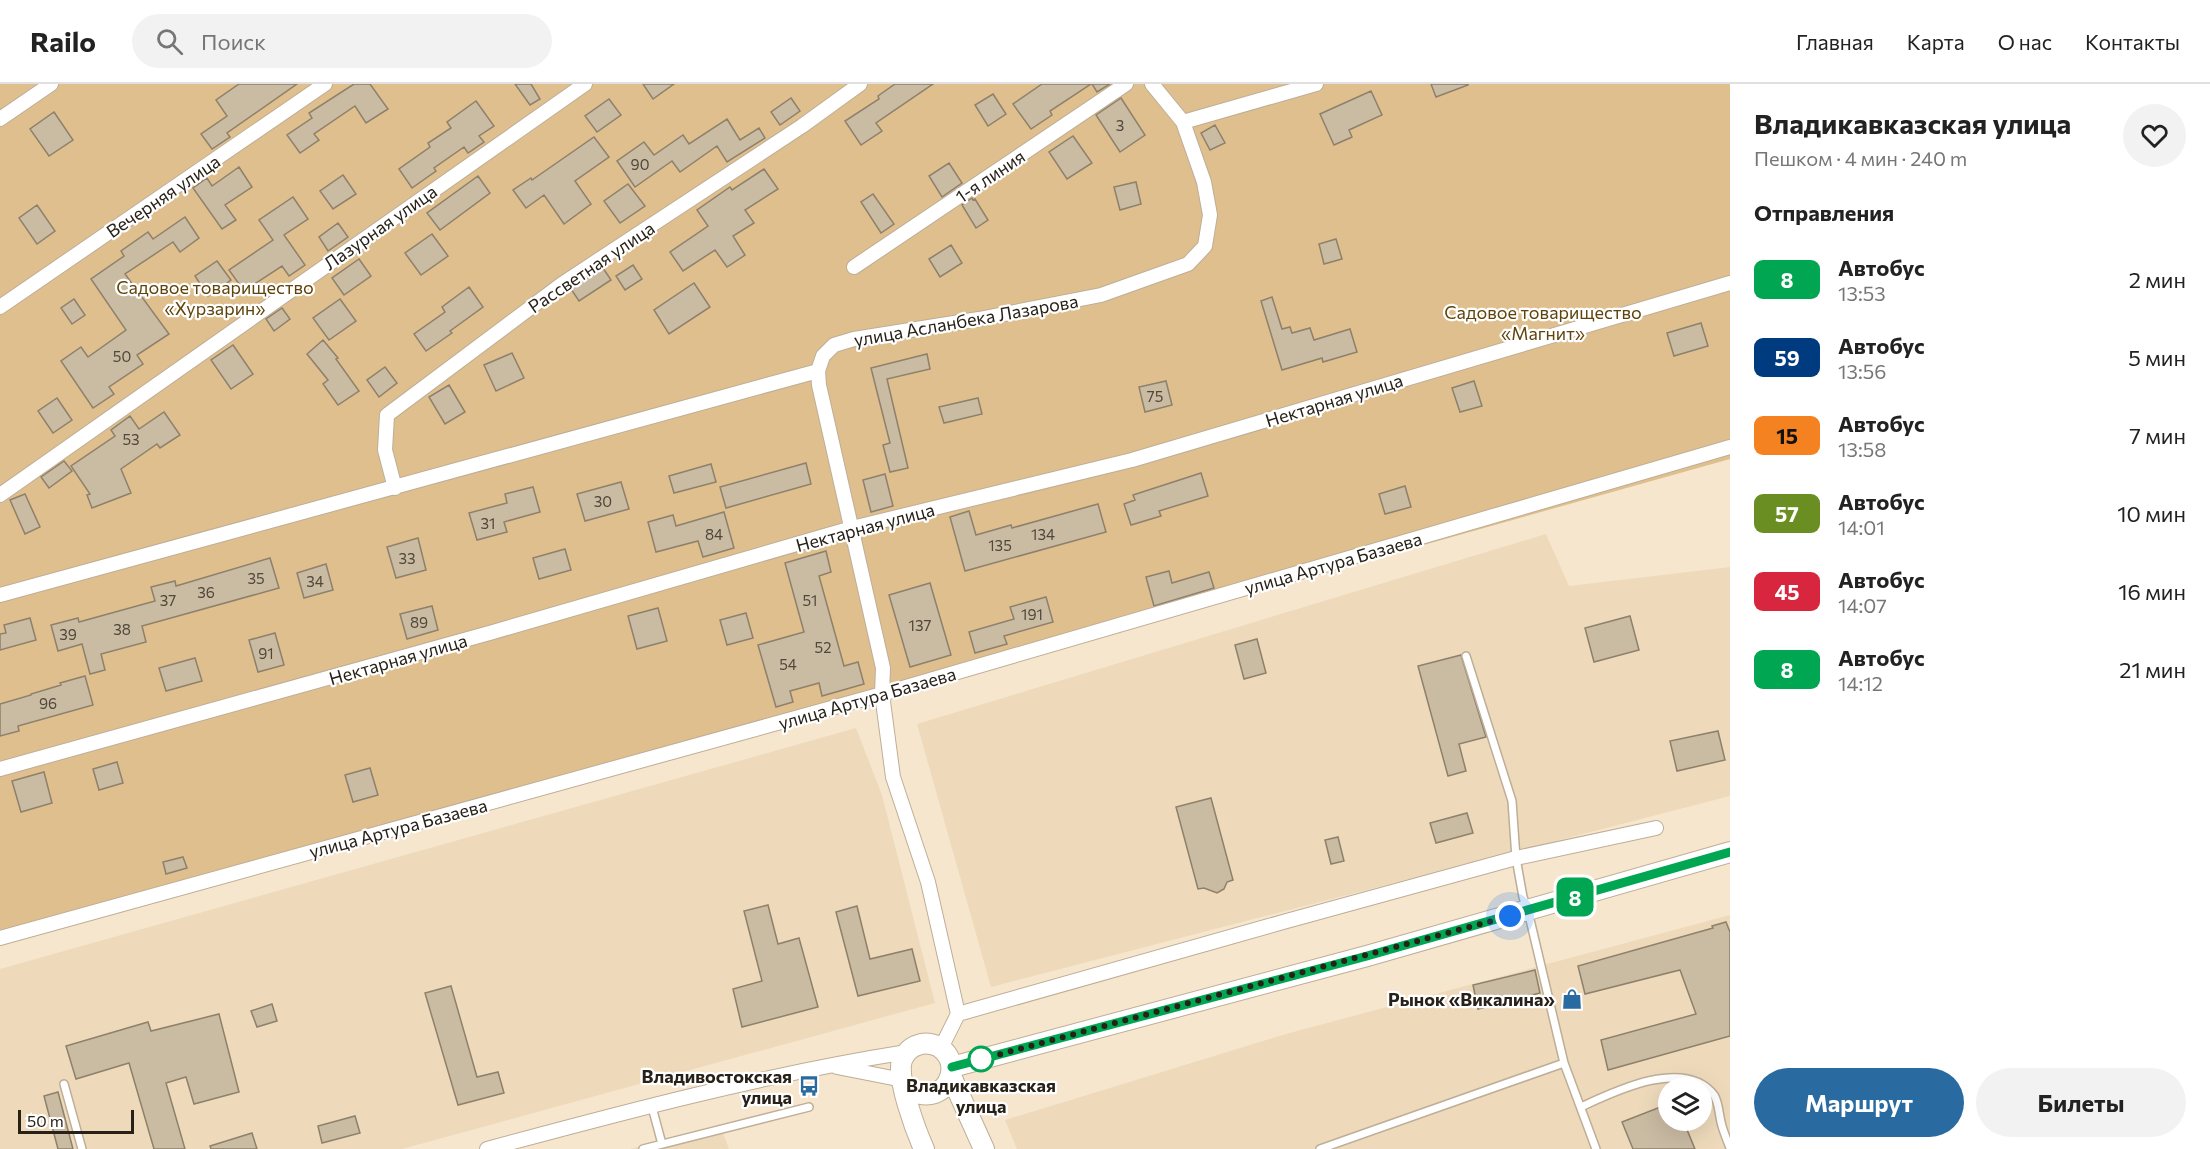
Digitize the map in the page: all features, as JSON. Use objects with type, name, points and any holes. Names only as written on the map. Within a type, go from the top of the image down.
[{"type":"main road","points":[[903,1084],[922,1095],[933,1094],[942,1090],[951,1072],[1528,911],[1730,852]]},
{"type":"main road","points":[[924,1149],[915,1128],[900,1071],[902,1060],[907,1052],[923,1044],[932,1044],[940,1048],[950,1059],[951,1072],[984,1149]]},
{"type":"street","points":[[0,119],[51,84]]},
{"type":"street","name":"Вечерняя улица","points":[[0,307],[325,84]]},
{"type":"street","name":"Лазурная улица","points":[[0,495],[585,84]]},
{"type":"street","name":"Рассветная улица","points":[[395,488],[385,450],[387,415],[562,284],[802,126],[860,84]]},
{"type":"street","name":"1-я линия","points":[[854,267],[1126,84]]},
{"type":"street","name":"улица Асланбека Лазарова","points":[[818,371],[824,356],[834,345],[854,339],[979,319],[1101,295],[1188,264],[1205,246],[1210,215],[1204,182],[1183,122],[1152,84]]},
{"type":"street","points":[[1183,122],[1316,84]]},
{"type":"street","name":"Нектарная улица","points":[[0,769],[493,632],[852,528],[1132,460],[1730,283]]},
{"type":"street","points":[[0,595],[818,371],[819,385],[883,668],[882,694],[893,777],[928,882],[958,1014],[940,1048]]},
{"type":"street","name":"улица Артура Базаева","points":[[0,938],[882,694],[1730,447]]},
{"type":"street","points":[[958,1014],[1516,858],[1656,828]]},
{"type":"street","points":[[487,1149],[826,1065],[907,1052]]},
{"type":"street","points":[[826,1065],[903,1084]]},
{"type":"lane","points":[[1466,656],[1512,801],[1516,858],[1523,897],[1564,1063],[1596,1149]]},
{"type":"lane","points":[[1320,1149],[1564,1063]]},
{"type":"lane","points":[[1581,1107],[1626,1086],[1673,1077],[1697,1080],[1715,1096],[1730,1148]]},
{"type":"lane","points":[[64,1084],[82,1149]]},
{"type":"lane","points":[[652,1107],[662,1144]]},
{"type":"lane","points":[[643,1149],[809,1107]]},
{"type":"shaded area","points":[[1546,534],[1569,586],[1730,567],[1730,796],[991,987],[917,724]]},
{"type":"shaded area","points":[[856,728],[882,795],[935,1003],[402,1149],[0,1149],[0,969]]},
{"type":"shaded area","name":"Рынок «Викалина»","points":[[1730,915],[1730,1149],[1017,1149],[1005,1120],[1286,1034]]},
{"type":"shaded area","points":[[720,1125],[729,1149],[630,1149]]},
{"type":"green space","points":[[0,84],[1730,84],[1730,459],[0,944]]},
{"type":"building","points":[[239,84],[297,84],[227,133],[230,137],[212,149],[201,134],[227,116],[216,100]]},
{"type":"building","points":[[354,84],[370,84],[388,109],[366,123],[355,106],[314,134],[319,140],[300,153],[287,135],[312,118],[309,113]]},
{"type":"building","points":[[515,84],[531,84],[540,99],[530,105]]},
{"type":"building","points":[[643,84],[674,84],[653,99]]},
{"type":"building","points":[[895,84],[933,84],[876,123],[882,131],[861,145],[845,121],[879,99],[878,96]]},
{"type":"building","points":[[1042,84],[1091,84],[1050,111],[1052,115],[1031,129],[1013,104]]},
{"type":"building","points":[[1092,84],[1110,84],[1097,92]]},
{"type":"building","points":[[1431,84],[1468,84],[1468,85],[1436,97]]},
{"type":"building","points":[[1371,91],[1382,115],[1349,130],[1352,137],[1334,145],[1320,114]]},
{"type":"building","points":[[993,94],[1006,114],[988,126],[975,105]]},
{"type":"building","points":[[791,98],[800,111],[780,125],[771,112]]},
{"type":"building","points":[[1121,98],[1145,135],[1120,152],[1096,115]]},
{"type":"building","points":[[609,99],[621,115],[597,132],[585,116]]},
{"type":"building","points":[[476,101],[494,126],[479,136],[484,142],[468,153],[464,147],[434,168],[436,171],[412,188],[399,169],[430,147],[428,143],[451,128],[447,122]]},
{"type":"building","points":[[54,112],[73,140],[49,156],[30,129]]},
{"type":"building","points":[[727,119],[740,140],[759,128],[765,138],[727,162],[717,146],[680,172],[672,161],[635,187],[617,161],[644,142],[654,155],[683,135],[689,144]]},
{"type":"building","points":[[1215,125],[1225,143],[1210,150],[1201,133]]},
{"type":"building","points":[[1073,136],[1092,163],[1067,179],[1049,152]]},
{"type":"building","points":[[594,137],[609,157],[575,181],[591,204],[564,224],[544,195],[526,208],[513,190],[531,178],[532,180]]},
{"type":"building","points":[[949,163],[962,183],[942,197],[929,176]]},
{"type":"building","points":[[239,167],[252,187],[225,205],[236,220],[222,229],[193,188],[207,178],[212,186]]},
{"type":"building","points":[[764,169],[778,189],[745,210],[754,223],[733,236],[745,255],[727,267],[715,250],[683,271],[670,252],[708,226],[697,210],[730,187],[732,190]]},
{"type":"building","points":[[343,175],[356,194],[333,209],[320,191]]},
{"type":"building","points":[[478,176],[490,193],[440,230],[427,213]]},
{"type":"building","points":[[1136,182],[1141,204],[1120,210],[1114,187]]},
{"type":"building","points":[[628,184],[645,206],[620,223],[604,201]]},
{"type":"building","points":[[873,194],[894,224],[881,233],[861,202]]},
{"type":"building","points":[[293,197],[308,219],[284,235],[305,265],[289,276],[282,266],[244,291],[229,270],[273,240],[259,220]]},
{"type":"building","points":[[972,198],[975,199],[988,220],[976,228],[962,205]]},
{"type":"building","points":[[37,205],[55,231],[37,244],[19,218]]},
{"type":"building","points":[[185,217],[199,238],[180,252],[173,242],[125,274],[169,334],[137,355],[143,364],[109,387],[114,394],[93,408],[61,361],[81,347],[88,357],[126,330],[91,279],[124,256],[121,251],[148,232],[153,239]]},
{"type":"building","points":[[338,223],[348,237],[328,251],[319,237]]},
{"type":"building","points":[[432,234],[448,256],[421,275],[405,253]]},
{"type":"building","points":[[1336,239],[1342,259],[1324,264],[1319,244]]},
{"type":"building","points":[[951,245],[962,263],[940,277],[929,259]]},
{"type":"building","points":[[359,259],[371,276],[344,295],[332,278]]},
{"type":"building","points":[[217,261],[231,280],[208,296],[195,276]]},
{"type":"building","points":[[633,265],[642,279],[625,290],[616,276]]},
{"type":"building","points":[[603,268],[611,280],[579,301],[571,289]]},
{"type":"building","points":[[694,283],[710,307],[669,334],[654,310]]},
{"type":"building","points":[[469,287],[483,307],[426,351],[414,334],[445,312],[442,307]]},
{"type":"building","points":[[1272,297],[1282,329],[1290,327],[1292,333],[1310,328],[1314,340],[1350,329],[1357,352],[1323,362],[1322,358],[1282,370],[1261,301]]},
{"type":"building","points":[[74,299],[85,315],[72,324],[61,308]]},
{"type":"building","points":[[340,299],[356,321],[329,340],[313,318]]},
{"type":"building","points":[[282,308],[290,319],[274,331],[266,319]]},
{"type":"building","points":[[1701,323],[1708,346],[1674,356],[1667,333]]},
{"type":"building","points":[[323,340],[338,358],[336,359],[359,391],[338,405],[323,384],[328,380],[307,354]]},
{"type":"building","points":[[233,345],[253,374],[231,389],[211,360]]},
{"type":"building","points":[[512,353],[524,378],[496,391],[484,365]]},
{"type":"building","points":[[927,354],[930,369],[887,379],[908,468],[890,472],[883,445],[890,443],[871,368]]},
{"type":"building","points":[[385,367],[397,383],[379,397],[367,380]]},
{"type":"building","points":[[1166,381],[1172,405],[1145,412],[1139,387]]},
{"type":"building","points":[[1474,381],[1482,406],[1460,412],[1452,388]]},
{"type":"building","points":[[449,385],[465,412],[445,424],[429,397]]},
{"type":"building","points":[[57,398],[72,420],[53,433],[38,411]]},
{"type":"building","points":[[978,398],[982,414],[944,423],[939,407]]},
{"type":"building","points":[[164,412],[180,435],[160,448],[157,444],[121,469],[131,493],[92,508],[87,495],[90,494],[71,466],[115,436],[111,430],[130,416],[139,429]]},
{"type":"building","points":[[64,461],[72,471],[49,488],[41,477]]},
{"type":"building","points":[[806,463],[811,484],[726,508],[720,487]]},
{"type":"building","points":[[711,464],[716,482],[674,493],[669,476]]},
{"type":"building","points":[[1201,473],[1208,496],[1159,511],[1161,516],[1131,525],[1124,504],[1135,500],[1133,495]]},
{"type":"building","points":[[885,474],[893,506],[871,512],[863,480]]},
{"type":"building","points":[[621,482],[629,509],[585,521],[577,494]]},
{"type":"building","points":[[1405,486],[1411,507],[1385,514],[1379,494]]},
{"type":"building","points":[[533,487],[540,512],[504,522],[507,532],[477,540],[469,513],[507,503],[505,494]]},
{"type":"building","points":[[25,494],[40,527],[25,534],[10,500]]},
{"type":"building","points":[[1098,504],[1106,532],[965,571],[950,517],[969,511],[976,535],[1011,525],[1012,528]]},
{"type":"building","points":[[724,512],[734,548],[703,557],[698,541],[656,552],[648,522],[673,515],[676,526]]},
{"type":"building","points":[[418,538],[426,570],[396,578],[387,547]]},
{"type":"building","points":[[565,549],[571,570],[539,579],[533,558]]},
{"type":"building","points":[[826,551],[831,572],[819,576],[844,666],[858,662],[864,684],[822,696],[819,683],[790,691],[793,702],[776,707],[758,645],[804,632],[785,563]]},
{"type":"building","points":[[270,558],[279,588],[142,626],[146,642],[101,654],[105,670],[90,674],[82,644],[58,651],[51,625],[78,618],[79,622],[155,601],[151,587],[175,581],[176,586]]},
{"type":"building","points":[[326,564],[333,590],[304,598],[297,573]]},
{"type":"building","points":[[1169,571],[1172,583],[1209,572],[1214,588],[1154,606],[1146,577]]},
{"type":"building","points":[[930,583],[951,655],[910,667],[889,595]]},
{"type":"building","points":[[1046,597],[1053,622],[1004,636],[1007,644],[975,653],[969,632],[1014,619],[1010,607]]},
{"type":"building","points":[[432,606],[438,630],[407,639],[400,614]]},
{"type":"building","points":[[658,608],[667,641],[637,649],[628,616]]},
{"type":"building","points":[[746,613],[753,638],[727,645],[720,620]]},
{"type":"building","points":[[1630,616],[1639,650],[1594,662],[1585,628]]},
{"type":"building","points":[[30,618],[36,640],[0,650],[0,634],[6,633],[4,625]]},
{"type":"building","points":[[275,633],[284,665],[258,672],[249,640]]},
{"type":"building","points":[[1257,639],[1266,673],[1244,679],[1235,645]]},
{"type":"building","points":[[1461,655],[1486,737],[1459,744],[1466,771],[1448,776],[1418,666]]},
{"type":"building","points":[[195,658],[202,681],[166,691],[159,668]]},
{"type":"building","points":[[85,676],[93,705],[18,726],[19,731],[0,736],[0,704]]},
{"type":"building","points":[[1718,731],[1725,760],[1677,771],[1670,741]]},
{"type":"building","points":[[117,762],[123,783],[99,790],[93,769]]},
{"type":"building","points":[[370,768],[378,795],[353,802],[345,775]]},
{"type":"building","points":[[44,772],[52,803],[21,812],[12,781]]},
{"type":"building","points":[[1211,798],[1233,880],[1227,882],[1224,889],[1217,893],[1204,888],[1198,889],[1176,807]]},
{"type":"building","points":[[1467,813],[1473,833],[1436,843],[1430,823]]},
{"type":"building","points":[[1338,837],[1344,861],[1331,864],[1325,840]]},
{"type":"building","points":[[183,857],[187,868],[166,874],[163,862]]},
{"type":"building","points":[[768,905],[778,944],[799,938],[818,1007],[742,1027],[733,989],[762,981],[744,911]]},
{"type":"building","points":[[857,906],[870,959],[912,949],[920,981],[858,996],[836,912]]},
{"type":"building","points":[[1726,922],[1730,932],[1730,1036],[1608,1070],[1601,1040],[1696,1014],[1680,970],[1585,994],[1578,966],[1713,928],[1712,926]]},
{"type":"building","points":[[1535,970],[1540,993],[1478,1009],[1473,985]]},
{"type":"building","points":[[451,986],[477,1077],[498,1072],[504,1093],[458,1105],[425,993]]},
{"type":"building","points":[[272,1004],[277,1021],[257,1027],[251,1011]]},
{"type":"building","points":[[219,1014],[239,1092],[194,1104],[186,1077],[166,1083],[185,1149],[154,1149],[129,1063],[76,1079],[66,1046],[148,1022],[151,1031]]},
{"type":"building","points":[[58,1092],[73,1149],[58,1149],[44,1096]]},
{"type":"building","points":[[1658,1108],[1658,1131],[1688,1131],[1695,1149],[1633,1149],[1622,1122]]},
{"type":"building","points":[[355,1116],[360,1133],[322,1143],[318,1126]]},
{"type":"building","points":[[252,1133],[257,1149],[211,1149],[210,1146]]},
{"type":"bus line","name":"8","points":[[952,1067],[1367,956],[1730,852]]},
{"type":"place","name":"Рынок «Викалина»","points":[[1572,999]]},
{"type":"place","name":"Владикавказская улица","points":[[981,1059]]},
{"type":"place","name":"Владивостокская улица","points":[[809,1086]]},
{"type":"route","points":[[981,1059],[975,1061],[1510,916]]},
{"type":"park label","name":"Садовое товарищество «Хурзарин»","points":[[215,297]]},
{"type":"park label","name":"Садовое товарищество «Магнит»","points":[[1543,322]]}]
